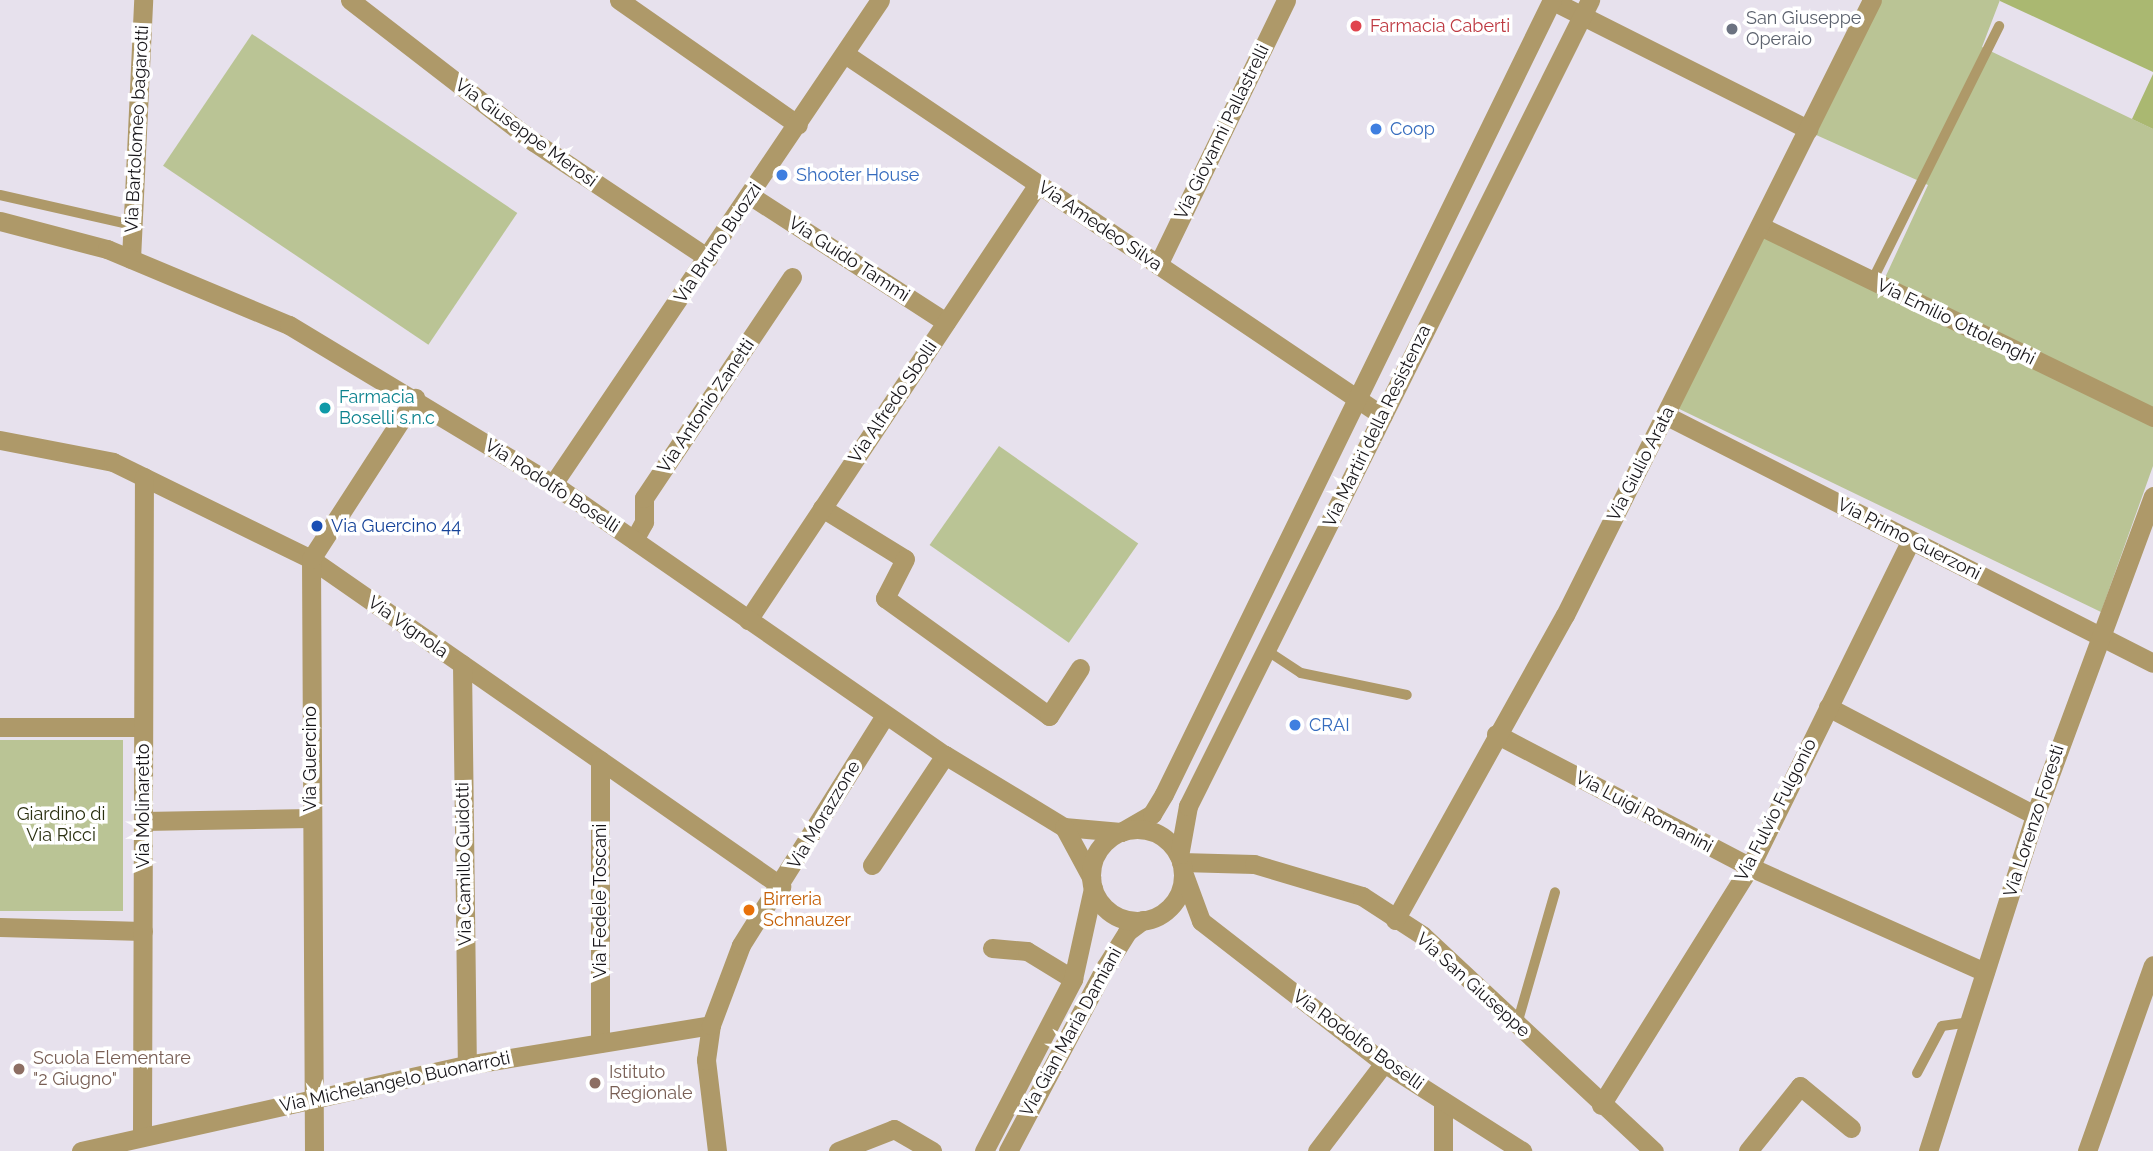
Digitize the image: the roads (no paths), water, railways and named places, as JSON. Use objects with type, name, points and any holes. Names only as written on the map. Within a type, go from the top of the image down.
[{"type":"street","name":"Via Bartolomeo bagarotti","points":[[131,259],[143,0]]},
{"type":"street","name":"Via Giuseppe Merosi","points":[[350,0],[534,142],[708,258]]},
{"type":"street","points":[[619,0],[798,125]]},
{"type":"street","name":"Via Bruno Buozzi","points":[[553,484],[751,196],[880,0]]},
{"type":"street","name":"Via Giovanni Pallastrelli","points":[[1158,265],[1286,0]]},
{"type":"street","points":[[1552,0],[1586,8],[1808,129]]},
{"type":"street","name":"Via Martiri della Resistenza","points":[[1121,832],[1158,804],[1552,0]]},
{"type":"street","name":"Via Giulio Arata","points":[[1395,920],[1665,415],[1872,0]]},
{"type":"street","name":"Via Martiri della Resistenza","points":[[1181,863],[1184,815],[1586,8]]},
{"type":"street","name":"Via Amedeo Silva","points":[[845,54],[1383,416]]},
{"type":"street","name":"Via Alfredo Sbolli","points":[[748,620],[1038,184]]},
{"type":"street","name":"Via Guido Tammi","points":[[751,196],[946,322]]},
{"type":"street","name":"Via Rodolfo Boselli","points":[[0,221],[131,259],[289,325],[415,398],[553,484],[884,717],[945,755],[1064,827],[1121,832]]},
{"type":"street","name":"Via Emilio Ottolenghi","points":[[1760,226],[2153,417]]},
{"type":"street","name":"Via Antonio Zanetti","points":[[634,540],[644,522],[644,498],[792,277]]},
{"type":"street","points":[[311,559],[415,398]]},
{"type":"street","name":"Via Primo Guerzoni","points":[[1665,415],[2153,663]]},
{"type":"street","name":"Via Vignola","points":[[0,440],[113,462],[311,559],[781,886]]},
{"type":"street","name":"Via Molinaretto","points":[[142,1135],[144,477]]},
{"type":"street","name":"Via Lorenzo Foresti","points":[[1928,1151],[2035,816],[2097,635],[2153,496]]},
{"type":"street","points":[[822,508],[905,559],[884,598],[1049,716],[1080,668]]},
{"type":"street","name":"Via Fulvio Fulgonio","points":[[1601,1105],[1750,867],[1911,540]]},
{"type":"street","name":"Via Guercino","points":[[311,559],[310,818],[314,1151]]},
{"type":"street","points":[[1269,578],[1295,591]]},
{"type":"street","name":"Via Camillo Guidotti","points":[[462,664],[467,1065]]},
{"type":"street","points":[[1828,708],[2035,816]]},
{"type":"street","name":"Via Morazzone","points":[[717,1151],[706,1060],[711,1025],[741,946],[781,886],[884,717]]},
{"type":"street","points":[[0,727],[143,727]]},
{"type":"street","name":"Via Luigi Romanini","points":[[1496,734],[1750,867],[1985,972]]},
{"type":"street","points":[[872,865],[945,755]]},
{"type":"street","name":"Via Fedele Toscani","points":[[600,760],[600,1043]]},
{"type":"street","points":[[143,821],[310,818]]},
{"type":"street","points":[[1064,827],[1092,882],[1112,913],[1147,919],[1201,921],[1181,863],[1157,834],[1121,832],[1101,847],[1092,882]]},
{"type":"street","points":[[1147,919],[1177,897],[1181,863]]},
{"type":"street","name":"Via San Giuseppe","points":[[1181,863],[1254,864],[1362,896],[1395,920],[1422,935],[1601,1105],[1654,1151]]},
{"type":"street","name":"Via Gian Maria Damiani","points":[[984,1151],[1073,979],[1092,882]]},
{"type":"street","name":"Via Gian Maria Damiani","points":[[1007,1151],[1106,966],[1127,932],[1147,919]]},
{"type":"street","name":"Via Rodolfo Boselli","points":[[1201,921],[1384,1063],[1522,1151]]},
{"type":"street","points":[[0,927],[143,931]]},
{"type":"street","points":[[992,948],[1027,951],[1073,979]]},
{"type":"street","points":[[2087,1151],[2153,965]]},
{"type":"street","name":"Via Michelangelo Buonarroti","points":[[81,1151],[142,1135],[467,1065],[711,1025]]},
{"type":"street","points":[[1317,1151],[1384,1063]]},
{"type":"street","points":[[1748,1151],[1800,1086],[1851,1128]]},
{"type":"street","points":[[1443,1101],[1443,1151]]},
{"type":"street","points":[[838,1151],[894,1129],[932,1151]]},
{"type":"lane","points":[[1872,281],[1999,26]]},
{"type":"lane","points":[[0,195],[132,225]]},
{"type":"lane","points":[[1266,650],[1301,673],[1407,695]]},
{"type":"lane","points":[[1517,1024],[1555,892]]},
{"type":"lane","points":[[1917,1073],[1942,1026],[1969,1022]]},
{"type":"place","name":"Farmacia Caberti","points":[[1356,26]]},
{"type":"place","name":"San Giuseppe Operaio","points":[[1732,29]]},
{"type":"place","name":"Coop","points":[[1376,129]]},
{"type":"place","name":"Shooter House","points":[[782,175]]},
{"type":"place","name":"Farmacia Boselli s.n.c","points":[[325,408]]},
{"type":"place","name":"Via Guercino 44","points":[[317,526]]},
{"type":"place","name":"CRAI","points":[[1295,725]]},
{"type":"place","name":"Birreria Schnauzer","points":[[749,910]]},
{"type":"place","name":"Scuola Elementare \"2 Giugno\"","points":[[19,1069]]},
{"type":"place","name":"Istituto Regionale","points":[[595,1083]]},
{"type":"park label","name":"Giardino di Via Ricci","points":[[61,825]]}]
